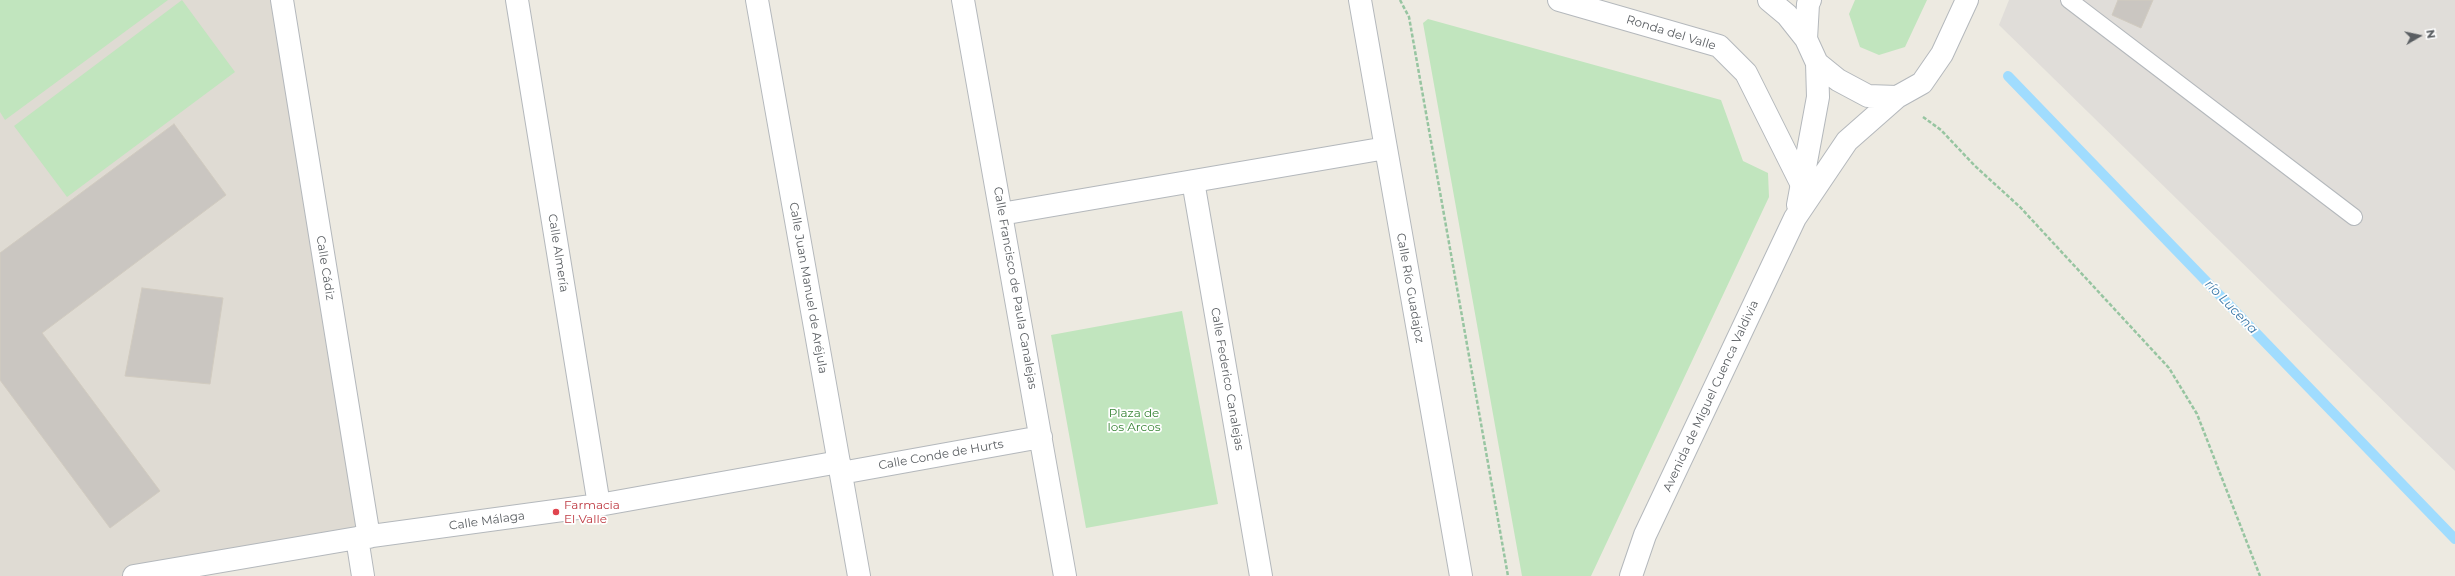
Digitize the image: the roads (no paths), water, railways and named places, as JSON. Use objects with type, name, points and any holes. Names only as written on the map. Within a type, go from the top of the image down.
[{"type":"street","name":"Calle Cádiz","points":[[282,0],[363,538],[363,576]]},
{"type":"street","name":"Calle Almería","points":[[517,0],[599,505]]},
{"type":"street","name":"Calle Juan Manuel de Aréjula","points":[[757,0],[859,576]]},
{"type":"street","name":"Calle Francisco de Paula Canalejas","points":[[963,0],[1065,576]]},
{"type":"street","name":"Calle Río Guadajoz","points":[[1360,0],[1461,576]]},
{"type":"street","name":"Ronda del Valle","points":[[1559,0],[1719,46],[1746,74],[1802,185]]},
{"type":"street","points":[[1769,0],[1787,15],[1806,39],[1817,63],[1838,80],[1868,96],[1897,97]]},
{"type":"street","points":[[1806,39],[1808,4],[1810,0]]},
{"type":"street","name":"Avenida de Miguel Cuenca Valdivia","points":[[1630,576],[1645,535],[1795,218],[1847,141],[1897,97],[1922,83],[1942,54],[1967,0]]},
{"type":"street","name":"Avenida de Miguel Cuenca Valdivia","points":[[1795,218],[1818,97],[1817,63]]},
{"type":"street","points":[[1002,214],[1386,148]]},
{"type":"street","name":"Calle Federico Canalejas","points":[[1193,181],[1262,576]]},
{"type":"street","name":"Calle Conde de Hurts","points":[[840,468],[1041,437]]},
{"type":"street","name":"Calle Málaga","points":[[134,576],[363,538],[599,505],[840,468]]},
{"type":"lane","points":[[2069,0],[2354,217]]},
{"type":"waterway","name":"río Lucena","points":[[2008,76],[2455,539]]},
{"type":"place","name":"Farmacia El Valle","points":[[556,512]]},
{"type":"park label","name":"Plaza de los Arcos","points":[[1134,420]]}]
